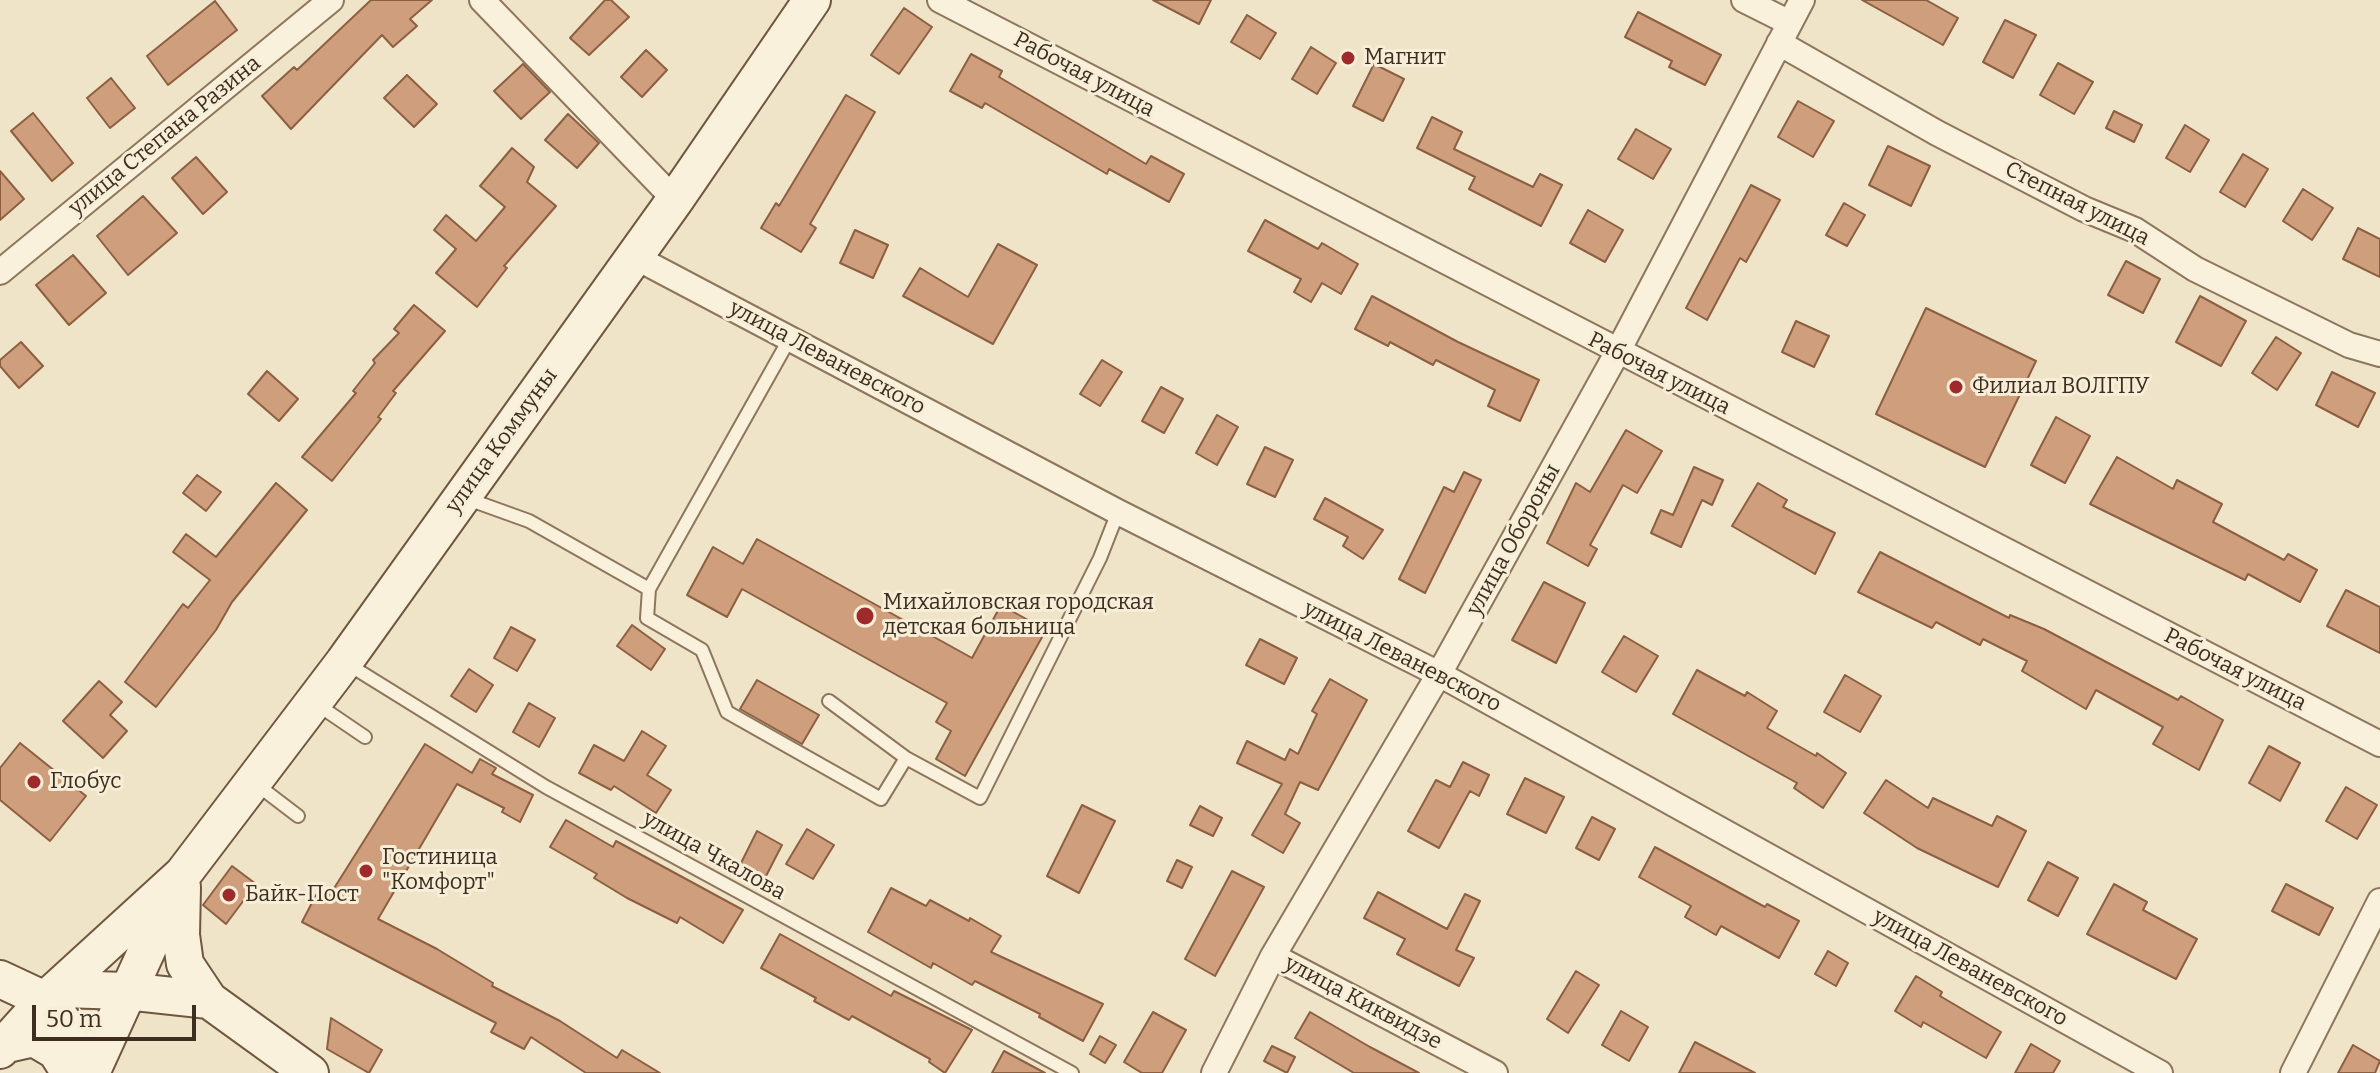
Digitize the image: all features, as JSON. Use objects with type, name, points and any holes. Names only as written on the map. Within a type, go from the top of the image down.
[{"type":"street","name":"улица Степана Разина","points":[[0,272],[331,0]]},
{"type":"street","points":[[482,0],[675,200]]},
{"type":"street","name":"улица Коммуны","points":[[2,1047],[53,994],[183,874],[344,662],[635,257],[812,0]]},
{"type":"street","name":"Рабочая улица","points":[[940,0],[1617,353],[2380,744]]},
{"type":"street","name":"Степная улица","points":[[1744,0],[1785,33],[1937,133],[2084,209],[2135,230],[2195,269],[2349,345],[2380,354]]},
{"type":"street","name":"улица Обороны","points":[[1214,1073],[1273,956],[1439,674],[1617,353],[1802,0]]},
{"type":"street","name":"улица Леваневского","points":[[635,257],[1118,512],[1439,674],[2160,1073]]},
{"type":"street","points":[[183,874],[181,935],[185,964],[209,1000],[310,1073]]},
{"type":"street","name":"улица Коммуны","points":[[91,1073],[126,991],[183,874]]},
{"type":"street","points":[[2293,1073],[2380,901]]},
{"type":"street","name":"улица Киквидзе","points":[[1273,956],[1495,1073]]},
{"type":"street","points":[[0,977],[53,994],[126,991],[209,1000]]},
{"type":"street","points":[[53,994],[74,1038],[78,1073]]},
{"type":"street","points":[[0,1000],[2,1047],[34,1038],[56,1051],[70,1073]]},
{"type":"lane","points":[[790,338],[649,589],[647,618],[702,650],[727,712],[881,799],[906,758]]},
{"type":"lane","points":[[462,497],[529,521],[649,589]]},
{"type":"lane","points":[[829,701],[906,758],[980,798],[1100,558],[1118,512]]},
{"type":"lane","name":"улица Чкалова","points":[[344,662],[546,787],[1072,1073]]},
{"type":"lane","points":[[313,702],[365,737]]},
{"type":"lane","points":[[253,781],[298,816]]},
{"type":"building","points":[[371,0],[432,0],[410,19],[417,26],[393,47],[382,35],[291,129],[262,96],[294,67],[297,70]]},
{"type":"building","points":[[605,0],[611,0],[629,17],[589,55],[570,38]]},
{"type":"building","points":[[1153,0],[1211,0],[1199,24]]},
{"type":"building","points":[[1862,0],[1926,0],[1958,18],[1943,45]]},
{"type":"building","points":[[215,1],[237,30],[168,85],[147,56]]},
{"type":"building","points":[[904,8],[932,27],[899,74],[871,55]]},
{"type":"building","points":[[1638,12],[1721,55],[1705,85],[1669,67],[1672,61],[1625,37]]},
{"type":"building","points":[[1247,15],[1276,33],[1260,59],[1231,42]]},
{"type":"building","points":[[2005,20],[2036,35],[2013,78],[1983,62]]},
{"type":"building","points":[[1311,47],[1336,63],[1317,94],[1292,79]]},
{"type":"building","points":[[646,50],[667,70],[642,97],[621,77]]},
{"type":"building","points":[[971,54],[1002,71],[999,77],[1146,164],[1151,156],[1184,174],[1169,202],[1109,169],[1107,174],[985,103],[982,108],[950,91]]},
{"type":"building","points":[[2058,63],[2093,82],[2074,114],[2040,95]]},
{"type":"building","points":[[523,64],[550,92],[521,119],[494,91]]},
{"type":"building","points":[[1374,64],[1404,79],[1383,121],[1353,106]]},
{"type":"building","points":[[407,75],[437,104],[414,127],[384,98]]},
{"type":"building","points":[[111,78],[135,108],[110,128],[87,98]]},
{"type":"building","points":[[846,95],[875,112],[810,224],[816,228],[801,252],[761,228],[776,203],[779,206]]},
{"type":"building","points":[[1798,101],[1834,121],[1813,157],[1778,137]]},
{"type":"building","points":[[2114,111],[2142,125],[2134,142],[2106,128]]},
{"type":"building","points":[[33,113],[73,163],[52,181],[11,131]]},
{"type":"building","points":[[568,114],[599,143],[577,168],[545,140]]},
{"type":"building","points":[[1432,117],[1462,132],[1454,149],[1533,187],[1540,174],[1562,185],[1541,226],[1469,189],[1475,177],[1417,148]]},
{"type":"building","points":[[2185,125],[2209,140],[2190,172],[2166,158]]},
{"type":"building","points":[[1636,129],[1671,149],[1653,179],[1618,159]]},
{"type":"building","points":[[1888,146],[1930,166],[1911,206],[1869,185]]},
{"type":"building","points":[[512,148],[534,167],[527,182],[556,206],[504,266],[507,268],[477,307],[436,273],[456,249],[434,230],[446,215],[476,241],[505,207],[480,186]]},
{"type":"building","points":[[2243,154],[2268,169],[2245,207],[2220,192]]},
{"type":"building","points":[[196,157],[227,192],[203,214],[172,178]]},
{"type":"building","points":[[0,171],[24,199],[0,220]]},
{"type":"building","points":[[1751,185],[1780,200],[1746,262],[1740,258],[1707,320],[1686,308]]},
{"type":"building","points":[[2303,189],[2333,208],[2312,240],[2283,221]]},
{"type":"building","points":[[143,196],[177,233],[128,275],[97,236]]},
{"type":"building","points":[[1844,203],[1865,215],[1847,246],[1826,235]]},
{"type":"building","points":[[1588,210],[1623,230],[1605,262],[1570,243]]},
{"type":"building","points":[[1265,220],[1318,249],[1322,243],[1358,264],[1341,294],[1322,283],[1311,302],[1294,292],[1301,279],[1248,251]]},
{"type":"building","points":[[2358,228],[2380,239],[2380,277],[2343,259]]},
{"type":"building","points":[[855,230],[888,245],[873,278],[840,263]]},
{"type":"building","points":[[998,244],[1037,265],[993,344],[903,296],[920,268],[968,297]]},
{"type":"building","points":[[73,255],[106,293],[69,325],[36,285]]},
{"type":"building","points":[[2126,261],[2160,279],[2143,313],[2108,295]]},
{"type":"building","points":[[1372,296],[1458,342],[1539,380],[1520,421],[1488,406],[1495,390],[1436,360],[1433,365],[1390,342],[1388,346],[1355,329]]},
{"type":"building","points":[[2200,296],[2246,321],[2221,366],[2176,342]]},
{"type":"building","points":[[414,305],[445,331],[393,391],[396,393],[378,417],[381,419],[332,481],[302,457],[356,393],[353,391],[375,363],[373,360],[399,333],[394,329]]},
{"type":"building","name":"Филиал ВОЛГПУ","points":[[1926,308],[2036,361],[1985,467],[1876,414]]},
{"type":"building","points":[[1796,321],[1829,336],[1814,367],[1782,352]]},
{"type":"building","points":[[2276,337],[2301,353],[2277,390],[2252,373]]},
{"type":"building","points":[[21,342],[43,366],[19,388],[0,366],[0,360]]},
{"type":"building","points":[[1102,360],[1122,372],[1100,406],[1080,394]]},
{"type":"building","points":[[267,371],[298,399],[279,421],[248,394]]},
{"type":"building","points":[[2332,372],[2375,393],[2358,427],[2316,405]]},
{"type":"building","points":[[1161,387],[1183,399],[1164,433],[1142,421]]},
{"type":"building","points":[[1217,415],[1238,427],[1217,465],[1196,453]]},
{"type":"building","points":[[2056,417],[2090,436],[2065,483],[2031,465]]},
{"type":"building","points":[[1626,430],[1662,451],[1637,493],[1623,485],[1590,545],[1597,549],[1588,566],[1547,543],[1576,483],[1590,492]]},
{"type":"building","points":[[1265,447],[1293,460],[1275,497],[1247,484]]},
{"type":"building","points":[[2117,457],[2173,489],[2177,480],[2222,504],[2213,522],[2284,560],[2288,554],[2317,570],[2300,602],[2248,574],[2245,580],[2090,504]]},
{"type":"building","points":[[1694,467],[1723,480],[1712,505],[1702,500],[1681,547],[1651,533],[1661,510],[1673,515]]},
{"type":"building","points":[[1464,472],[1481,480],[1425,593],[1399,579],[1444,487],[1454,492]]},
{"type":"building","points":[[197,475],[221,492],[206,511],[183,493]]},
{"type":"building","points":[[276,483],[307,510],[232,602],[216,630],[156,707],[125,682],[183,604],[188,608],[210,580],[173,552],[186,534],[216,557]]},
{"type":"building","points":[[1758,483],[1787,500],[1783,507],[1835,533],[1815,574],[1732,526]]},
{"type":"building","points":[[1325,498],[1383,530],[1363,559],[1343,546],[1348,537],[1314,519]]},
{"type":"building","points":[[757,539],[972,658],[1001,605],[1046,630],[965,776],[936,759],[951,731],[936,722],[947,703],[742,589],[727,617],[687,595],[713,547],[743,564]]},
{"type":"building","points":[[1880,552],[2009,618],[2010,615],[2044,629],[2178,700],[2181,696],[2223,720],[2199,770],[2153,744],[2163,727],[2096,690],[2086,709],[2022,671],[2027,661],[1983,639],[1980,645],[1936,622],[1932,628],[1858,592]]},
{"type":"building","points":[[1544,582],[1585,603],[1556,663],[1512,640]]},
{"type":"building","points":[[2346,590],[2380,607],[2380,653],[2327,626]]},
{"type":"building","points":[[632,625],[665,649],[651,670],[617,646]]},
{"type":"building","points":[[511,627],[535,640],[517,671],[494,658]]},
{"type":"building","points":[[1624,636],[1658,656],[1636,692],[1602,672]]},
{"type":"building","points":[[1260,639],[1297,658],[1284,684],[1246,665]]},
{"type":"building","points":[[469,669],[493,685],[476,712],[451,696]]},
{"type":"building","points":[[1697,670],[1745,696],[1747,692],[1777,711],[1767,728],[1816,756],[1817,753],[1846,773],[1823,808],[1794,788],[1797,783],[1673,714]]},
{"type":"building","points":[[1845,675],[1881,696],[1860,732],[1824,712]]},
{"type":"building","points":[[1330,679],[1367,700],[1318,790],[1300,782],[1285,814],[1300,823],[1283,853],[1252,835],[1282,784],[1237,763],[1247,741],[1285,760],[1290,749],[1298,754],[1317,714],[1312,711]]},
{"type":"building","points":[[757,680],[819,715],[802,744],[740,709]]},
{"type":"building","points":[[99,681],[122,702],[110,715],[127,731],[103,758],[63,721]]},
{"type":"building","points":[[529,703],[555,718],[539,747],[513,732]]},
{"type":"building","points":[[642,731],[666,746],[647,775],[671,790],[656,813],[614,786],[611,790],[579,773],[594,745],[624,761]]},
{"type":"building","name":"Глобус","points":[[20,743],[86,796],[50,841],[0,800],[0,768]]},
{"type":"building","points":[[425,744],[472,773],[480,759],[496,768],[492,774],[533,795],[520,822],[502,812],[504,808],[457,784],[378,919],[437,949],[493,983],[492,986],[560,1021],[617,1058],[622,1050],[660,1073],[586,1073],[531,1037],[524,1049],[491,1032],[496,1023],[302,922],[316,895],[326,901]]},
{"type":"building","points":[[2269,746],[2300,763],[2280,801],[2249,783]]},
{"type":"building","points":[[1463,762],[1489,775],[1479,796],[1470,791],[1439,848],[1408,831],[1436,780],[1450,787]]},
{"type":"building","points":[[1525,778],[1564,797],[1546,833],[1507,814]]},
{"type":"building","points":[[1886,780],[1928,808],[1933,798],[1992,826],[1997,816],[2026,831],[1998,887],[1917,848],[1864,813]]},
{"type":"building","points":[[2346,787],[2377,805],[2357,839],[2326,821]]},
{"type":"building","points":[[1082,805],[1115,821],[1079,893],[1047,876]]},
{"type":"building","points":[[1200,806],[1222,818],[1213,836],[1190,825]]},
{"type":"building","points":[[1592,817],[1615,829],[1599,860],[1576,848]]},
{"type":"building","points":[[566,820],[613,847],[616,841],[743,910],[723,943],[680,917],[677,923],[627,898],[594,878],[597,874],[550,847]]},
{"type":"building","points":[[807,829],[834,845],[813,879],[786,864]]},
{"type":"building","points":[[757,831],[782,845],[765,878],[740,865]]},
{"type":"building","points":[[1655,847],[1765,907],[1767,904],[1799,921],[1779,958],[1721,926],[1716,935],[1685,917],[1691,906],[1639,877]]},
{"type":"building","points":[[1177,860],[1192,867],[1182,888],[1167,881]]},
{"type":"building","points":[[2048,862],[2078,878],[2058,916],[2028,900]]},
{"type":"building","name":"Байк-Пост","points":[[232,866],[256,884],[226,924],[203,905]]},
{"type":"building","points":[[1232,871],[1264,887],[1215,976],[1185,959]]},
{"type":"building","points":[[2114,884],[2147,902],[2143,910],[2197,939],[2176,979],[2087,934]]},
{"type":"building","points":[[2286,884],[2333,908],[2319,935],[2272,911]]},
{"type":"building","points":[[891,888],[926,906],[930,900],[969,921],[970,918],[1001,936],[991,952],[1103,1004],[1083,1041],[1039,1017],[1040,1014],[975,981],[972,985],[933,963],[931,968],[868,932]]},
{"type":"building","points":[[1378,892],[1447,929],[1465,894],[1480,901],[1456,950],[1474,958],[1459,986],[1397,954],[1405,939],[1364,918]]},
{"type":"building","points":[[780,934],[891,996],[894,991],[972,1030],[945,1073],[929,1062],[930,1059],[852,1016],[849,1020],[761,968]]},
{"type":"building","points":[[1828,951],[1848,963],[1836,986],[1815,974]]},
{"type":"building","points":[[1576,971],[1599,985],[1568,1033],[1547,1019]]},
{"type":"building","points":[[1916,976],[1942,992],[1940,996],[2001,1032],[1986,1058],[1923,1022],[1921,1027],[1895,1011]]},
{"type":"building","points":[[1621,1011],[1648,1027],[1629,1061],[1602,1045]]},
{"type":"building","points":[[1153,1012],[1186,1030],[1162,1073],[1142,1073],[1124,1062]]},
{"type":"building","points":[[1310,1012],[1419,1073],[1354,1073],[1295,1038]]},
{"type":"building","points":[[331,1018],[382,1050],[369,1073],[327,1049]]},
{"type":"building","points":[[1100,1036],[1116,1045],[1105,1063],[1090,1054]]},
{"type":"building","points":[[1695,1042],[1755,1073],[1679,1073]]},
{"type":"building","points":[[2031,1044],[2060,1061],[2053,1073],[2015,1073]]},
{"type":"building","points":[[2353,1045],[2380,1061],[2375,1073],[2338,1073]]},
{"type":"building","points":[[1272,1046],[1295,1057],[1287,1073],[1264,1061]]},
{"type":"building","points":[[1004,1051],[1045,1073],[992,1073]]},
{"type":"place","name":"Магнит","points":[[1348,58]]},
{"type":"place","name":"Филиал ВОЛГПУ","points":[[1956,387]]},
{"type":"place","name":"Михайловская городская детская больница","points":[[865,616]]},
{"type":"place","name":"Глобус","points":[[34,782]]},
{"type":"place","name":"Гостиница \"Комфорт\"","points":[[366,871]]},
{"type":"place","name":"Байк-Пост","points":[[229,895]]}]
